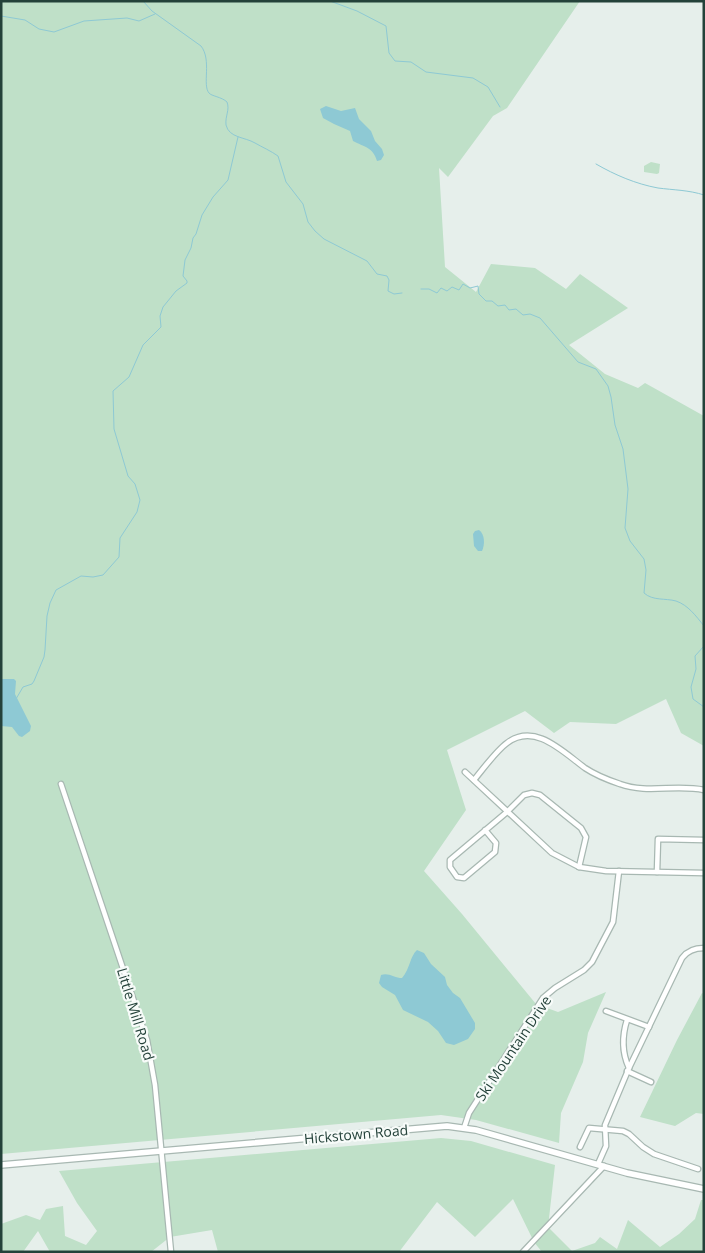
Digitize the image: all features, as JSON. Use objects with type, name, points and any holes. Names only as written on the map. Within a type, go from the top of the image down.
[{"type":"street","points":[[474,780],[508,742],[525,735],[554,744],[586,769],[620,784],[638,788],[704,790]]},
{"type":"street","points":[[466,772],[552,852],[579,867],[619,871],[704,873]]},
{"type":"street","name":"Little Mill Road","points":[[61,784],[147,1040],[155,1085],[171,1252]]},
{"type":"street","points":[[485,830],[496,843],[495,852],[464,878],[457,876],[450,867],[450,860],[485,830],[507,812],[524,795],[532,793],[540,795],[581,828],[586,837],[579,867]]},
{"type":"street","points":[[657,872],[658,839],[704,840]]},
{"type":"street","name":"Ski Mountain Drive","points":[[464,1128],[469,1113],[543,998],[584,970],[597,953],[613,922],[619,871]]},
{"type":"street","points":[[523,1252],[601,1165],[606,1146],[605,1125],[628,1070],[682,958],[694,949],[704,948]]},
{"type":"street","points":[[606,1011],[649,1027]]},
{"type":"street","points":[[628,1020],[623,1032],[625,1059],[628,1070],[651,1082]]},
{"type":"street","name":"Hickstown Road","points":[[1,1165],[438,1127],[464,1128],[637,1175],[704,1188]]},
{"type":"street","points":[[580,1147],[587,1129],[622,1131],[629,1134],[654,1154],[698,1169]]},
{"type":"green space","points":[[1,1],[580,1],[507,108],[493,116],[448,177],[439,168],[445,267],[476,292],[491,264],[535,268],[566,289],[580,274],[628,308],[569,345],[605,374],[638,388],[645,383],[704,416],[704,746],[681,733],[666,699],[616,724],[570,722],[554,733],[525,711],[447,750],[466,810],[424,871],[536,1004],[558,1012],[606,992],[588,1033],[583,1062],[561,1113],[559,1143],[476,1120],[441,1115],[1,1154]]},
{"type":"green space","points":[[651,162],[660,164],[659,173],[644,172],[644,166]]},
{"type":"green space","points":[[702,993],[704,994],[704,1114],[696,1113],[675,1126],[640,1117],[677,1040]]},
{"type":"green space","points":[[441,1138],[471,1141],[555,1165],[548,1227],[572,1251],[595,1243],[600,1237],[617,1249],[628,1220],[660,1247],[679,1234],[695,1219],[701,1200],[704,1200],[704,1252],[542,1252],[534,1242],[513,1199],[475,1237],[437,1202],[399,1252],[218,1252],[212,1230],[170,1237],[151,1252],[50,1252],[38,1231],[23,1252],[1,1252],[1,1224],[26,1215],[40,1220],[46,1209],[63,1206],[65,1236],[86,1245],[97,1231],[77,1203],[59,1171]]},
{"type":"water","points":[[326,106],[341,111],[355,108],[359,119],[371,131],[375,141],[382,149],[384,155],[381,160],[377,161],[371,150],[353,141],[350,131],[323,118],[320,109]]},
{"type":"water","points":[[479,530],[484,540],[482,551],[478,551],[474,546],[473,534]]},
{"type":"water","points":[[1,679],[14,679],[16,681],[15,694],[31,726],[30,731],[22,737],[12,727],[1,726]]},
{"type":"water","points":[[417,950],[424,953],[431,964],[445,977],[447,985],[460,998],[475,1023],[475,1029],[468,1039],[454,1045],[446,1043],[438,1031],[428,1022],[403,1010],[395,995],[379,983],[381,975],[384,974],[402,978]]},
{"type":"waterway","points":[[143,1],[152,11],[201,46],[207,65],[207,89],[210,94],[227,102],[226,125],[228,129],[234,135],[251,141],[278,156],[286,182],[303,204],[308,222],[315,231],[324,239],[367,261],[377,274],[387,276],[389,280],[388,291],[394,294],[402,293]]},
{"type":"waterway","points":[[330,1],[357,11],[386,26],[389,53],[395,61],[411,62],[426,72],[473,78],[488,87],[500,107]]},
{"type":"waterway","points":[[1,16],[25,20],[39,29],[54,32],[84,21],[127,18],[139,21],[155,14]]},
{"type":"waterway","points":[[16,699],[23,687],[32,684],[44,657],[47,616],[56,590],[81,576],[93,577],[103,575],[119,557],[120,538],[137,512],[140,500],[135,484],[128,476],[114,429],[113,391],[129,377],[143,345],[161,327],[160,316],[163,307],[176,291],[187,283],[183,276],[185,260],[202,215],[213,197],[228,180],[238,137]]},
{"type":"waterway","points":[[596,164],[634,182],[658,188],[704,195]]},
{"type":"waterway","points":[[421,289],[429,289],[437,293],[441,288],[447,291],[452,287],[459,290],[463,284],[470,288],[478,286],[479,294],[486,301],[492,301],[498,306],[505,305],[509,310],[516,309],[523,315],[530,314],[540,318],[578,362],[596,369],[608,386],[615,425],[623,449],[628,489],[625,528],[630,541],[644,559],[646,570],[644,593],[651,597],[672,600],[684,605],[704,626]]},
{"type":"waterway","points":[[704,646],[695,656],[696,669],[691,687],[693,699],[704,707]]}]
